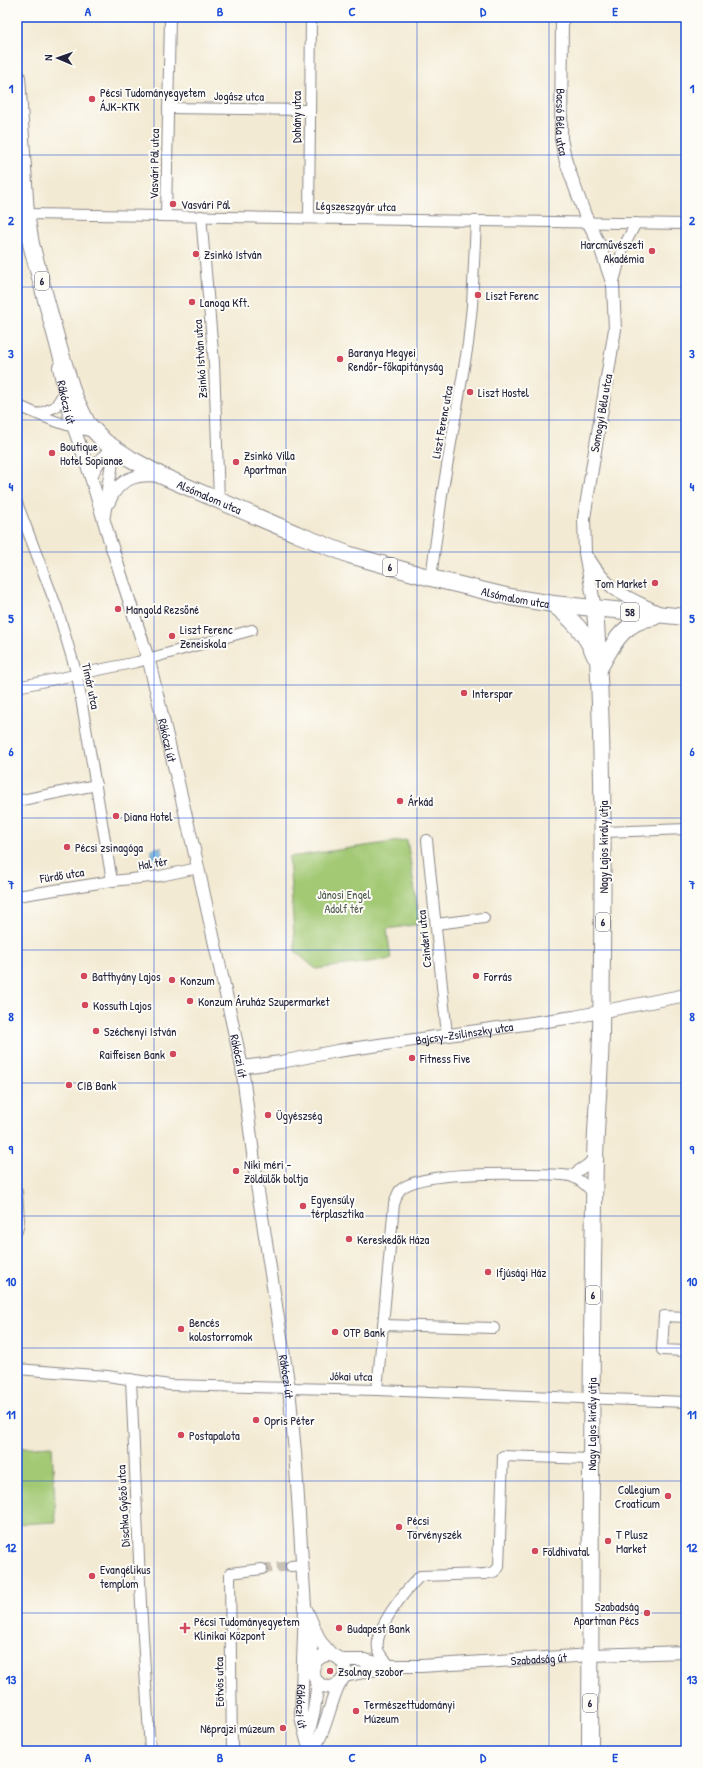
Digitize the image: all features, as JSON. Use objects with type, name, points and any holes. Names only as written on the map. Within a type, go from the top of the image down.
[{"type":"main road","name":"Rákóczi út","points":[[17,77],[19,144],[26,214],[31,244],[59,348],[74,396],[88,423],[95,432],[114,449]]},
{"type":"main road","name":"Alsómalom utca","points":[[114,449],[162,476],[350,555],[431,578],[510,597],[595,609],[686,617]]},
{"type":"main road","name":"6","points":[[553,604],[571,618],[581,630],[591,645],[600,667]]},
{"type":"main road","name":"Nagy Lajos király útja","points":[[591,1655],[590,1459],[594,1194],[601,1012],[604,832],[600,667],[595,609]]},
{"type":"main road","points":[[600,667],[623,631],[646,618],[664,615]]},
{"type":"main road","name":"6","points":[[590,1751],[591,1655]]},
{"type":"street","name":"Vasvári Pál utca","points":[[166,216],[170,17]]},
{"type":"street","name":"Dohány utca","points":[[309,218],[311,17]]},
{"type":"street","name":"Bacsó Béla utca","points":[[562,17],[562,139],[566,162],[588,222]]},
{"type":"street","name":"Jogász utca","points":[[168,108],[309,110]]},
{"type":"street","name":"Légszeszgyár utca","points":[[26,214],[686,224]]},
{"type":"street","name":"Zsinkó István utca","points":[[201,216],[214,363],[219,500]]},
{"type":"street","name":"Liszt Ferenc utca","points":[[431,578],[442,495],[468,344],[472,306],[476,221]]},
{"type":"street","name":"Somogyi Béla utca","points":[[588,222],[600,244],[612,285],[615,329],[587,492],[584,518],[585,553],[595,609]]},
{"type":"street","points":[[612,285],[623,248],[636,223]]},
{"type":"street","name":"Rákóczi út","points":[[59,348],[59,362],[64,393],[74,428],[91,477],[148,659],[198,868],[242,1067],[257,1184],[289,1388],[297,1565],[305,1607],[320,1641],[337,1657]]},
{"type":"street","points":[[38,414],[55,407],[64,393]]},
{"type":"street","points":[[17,405],[74,428],[95,432]]},
{"type":"street","name":"Rákóczi út","points":[[103,518],[114,449]]},
{"type":"street","points":[[91,477],[97,462],[114,449]]},
{"type":"street","points":[[103,518],[111,498],[124,480],[148,474],[162,476]]},
{"type":"street","name":"Tímár utca","points":[[17,503],[20,519],[57,608],[77,675],[112,881]]},
{"type":"street","points":[[585,553],[609,586],[627,597],[664,615]]},
{"type":"street","points":[[17,687],[148,659],[252,630]]},
{"type":"street","points":[[17,801],[96,785]]},
{"type":"street","points":[[604,832],[686,829]]},
{"type":"street","name":"Czinderi utca","points":[[427,840],[447,1035]]},
{"type":"street","name":"Hal tér","points":[[112,881],[142,879],[198,868]]},
{"type":"street","name":"Fürdő utca","points":[[17,896],[112,881]]},
{"type":"street","points":[[436,924],[484,918]]},
{"type":"street","name":"Bajcsy-Zsilinszky utca","points":[[242,1067],[281,1062],[345,1049],[536,1023],[686,996]]},
{"type":"street","points":[[572,1176],[595,1157]]},
{"type":"street","points":[[377,1390],[394,1204],[399,1190],[408,1184],[431,1179],[491,1173],[572,1176],[582,1181],[594,1194]]},
{"type":"street","points":[[17,1192],[19,1221],[17,1231]]},
{"type":"street","points":[[686,1317],[664,1316],[662,1350],[686,1351]]},
{"type":"street","points":[[383,1325],[494,1328]]},
{"type":"street","name":"Jókai utca","points":[[17,1369],[107,1376],[170,1385],[591,1397],[686,1402]]},
{"type":"street","name":"Dischka Győző utca","points":[[131,1379],[140,1596],[150,1751]]},
{"type":"street","points":[[391,1666],[378,1651],[381,1630],[404,1592],[420,1576],[485,1574],[494,1572],[498,1567],[501,1534],[503,1456],[590,1459]]},
{"type":"street","name":"Eötvös utca","points":[[232,1751],[230,1573],[262,1569]]},
{"type":"street","name":"Rákóczi út","points":[[305,1607],[300,1704],[301,1717],[308,1748]]},
{"type":"street","name":"Rákóczi út","points":[[304,1623],[315,1663]]},
{"type":"street","name":"Szabadság út","points":[[337,1657],[366,1660],[391,1666],[421,1666],[591,1655],[686,1652]]},
{"type":"street","points":[[322,1656],[337,1657],[345,1667],[342,1680],[328,1687],[318,1682],[313,1673],[315,1663],[322,1656]]},
{"type":"street","name":"Szabadság út","points":[[342,1680],[391,1666]]},
{"type":"street","name":"Rákóczi út","points":[[308,1748],[324,1727],[334,1695],[342,1680]]},
{"type":"street","name":"Rákóczi út","points":[[308,1748],[318,1682]]},
{"type":"green space","name":"Jánosi Engel Adolf tér","points":[[407,840],[420,924],[387,929],[391,959],[316,969],[295,951],[289,857]]},
{"type":"green space","points":[[52,1446],[56,1522],[17,1524],[17,1448]]},
{"type":"water","points":[[161,847],[163,859],[153,860],[151,849]]},
{"type":"tunnel","points":[[262,1569],[291,1566]]},
{"type":"place","name":"Pécsi Tudományegyetem ÁJK-KTK","points":[[92,99]]},
{"type":"place","name":"Vasvári Pál","points":[[173,204]]},
{"type":"place","name":"Harcművészeti Akadémia","points":[[652,251]]},
{"type":"place","name":"Zsinkó István","points":[[196,254]]},
{"type":"place","name":"Liszt Ferenc","points":[[478,295]]},
{"type":"place","name":"Lanoga Kft.","points":[[192,302]]},
{"type":"place","name":"Baranya Megyei Rendőr-főkapitányság","points":[[340,359]]},
{"type":"place","name":"Liszt Hostel","points":[[470,392]]},
{"type":"place","name":"Boutique Hotel Sopianae","points":[[52,453]]},
{"type":"place","name":"Zsinkó Villa Apartman","points":[[236,462]]},
{"type":"place","name":"Tom Market","points":[[655,583]]},
{"type":"place","name":"Mangold Rezsőné","points":[[118,609]]},
{"type":"place","name":"Liszt Ferenc Zeneiskola","points":[[172,636]]},
{"type":"place","name":"Interspar","points":[[464,693]]},
{"type":"place","name":"Árkád","points":[[400,801]]},
{"type":"place","name":"Diana Hotel","points":[[116,816]]},
{"type":"place","name":"Pécsi zsinagóga","points":[[67,847]]},
{"type":"place","name":"Batthyány Lajos","points":[[84,976]]},
{"type":"place","name":"Forrás","points":[[476,976]]},
{"type":"place","name":"Konzum","points":[[172,980]]},
{"type":"place","name":"Konzum Áruház Szupermarket","points":[[190,1001]]},
{"type":"place","name":"Kossuth Lajos","points":[[85,1005]]},
{"type":"place","name":"Széchenyi István","points":[[96,1031]]},
{"type":"place","name":"Raiffeisen Bank","points":[[173,1054]]},
{"type":"place","name":"Fitness Five","points":[[412,1058]]},
{"type":"place","name":"CIB Bank","points":[[69,1085]]},
{"type":"place","name":"Ügyészség","points":[[268,1115]]},
{"type":"place","name":"Niki méri - Zöldülők boltja","points":[[236,1171]]},
{"type":"place","name":"Egyensúly térplasztika","points":[[303,1206]]},
{"type":"place","name":"Kereskedők Háza","points":[[349,1239]]},
{"type":"place","name":"Ifjúsági Ház","points":[[488,1272]]},
{"type":"place","name":"Bencés kolostorromok","points":[[181,1329]]},
{"type":"place","name":"OTP Bank","points":[[335,1332]]},
{"type":"place","name":"Opris Péter","points":[[256,1420]]},
{"type":"place","name":"Postapalota","points":[[181,1435]]},
{"type":"place","name":"Collegium Croaticum","points":[[668,1496]]},
{"type":"place","name":"Pécsi Törvényszék","points":[[399,1527]]},
{"type":"place","name":"T Plusz Market","points":[[608,1541]]},
{"type":"place","name":"Földhivatal","points":[[535,1551]]},
{"type":"place","name":"Evangélikus templom","points":[[92,1576]]},
{"type":"place","name":"Szabadság Apartman Pécs","points":[[647,1613]]},
{"type":"place","name":"Pécsi Tudományegyetem Klinikai Központ","points":[[185,1628]]},
{"type":"place","name":"Budapest Bank","points":[[339,1628]]},
{"type":"place","name":"Zsolnay szobor","points":[[330,1671]]},
{"type":"place","name":"Természettudományi Múzeum","points":[[356,1711]]},
{"type":"place","name":"Néprajzi múzeum","points":[[283,1728]]}]
